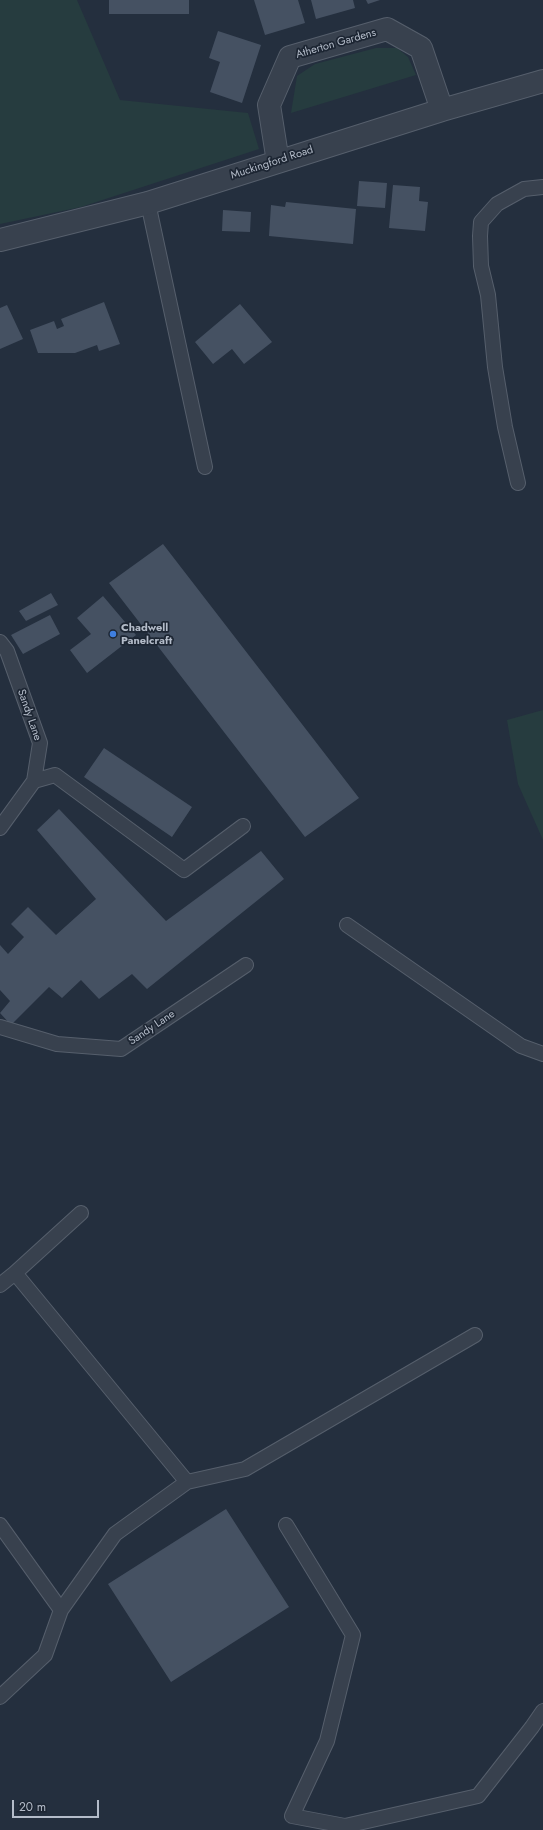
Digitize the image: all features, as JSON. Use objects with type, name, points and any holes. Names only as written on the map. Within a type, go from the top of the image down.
[{"type":"street","name":"Atherton Gardens","points":[[278,162],[269,105],[290,57],[387,29],[421,48],[442,110]]},
{"type":"street","name":"Muckingford Road","points":[[0,240],[148,203],[442,110],[543,80]]},
{"type":"lane","points":[[518,483],[505,427],[495,367],[488,295],[482,266],[480,236],[482,222],[497,204],[524,189],[543,187]]},
{"type":"lane","points":[[148,203],[205,467]]},
{"type":"lane","name":"Sandy Lane","points":[[0,642],[6,652],[40,743],[34,781],[0,828]]},
{"type":"lane","points":[[34,781],[55,775],[184,870],[243,826]]},
{"type":"lane","points":[[347,925],[521,1046],[543,1054]]},
{"type":"lane","name":"Sandy Lane","points":[[0,1027],[57,1044],[121,1049],[246,965]]},
{"type":"lane","points":[[0,1285],[81,1213]]},
{"type":"lane","points":[[15,1273],[187,1482]]},
{"type":"lane","points":[[0,1697],[45,1655],[61,1610],[115,1534],[187,1482],[245,1469],[475,1336]]},
{"type":"lane","points":[[0,1525],[61,1610]]},
{"type":"lane","points":[[286,1525],[353,1635],[327,1740],[292,1816],[345,1826],[478,1796],[543,1711]]},
{"type":"green space","points":[[0,0],[77,0],[120,100],[248,113],[259,149],[81,207],[0,224]]},
{"type":"green space","points":[[376,48],[397,48],[408,57],[416,75],[291,113],[297,76],[315,64]]},
{"type":"green space","points":[[543,710],[543,840],[518,784],[507,720]]},
{"type":"building","points":[[109,0],[189,0],[189,14],[109,14]]},
{"type":"building","points":[[254,0],[298,0],[305,23],[265,35]]},
{"type":"building","points":[[311,0],[353,0],[355,8],[316,19]]},
{"type":"building","points":[[366,0],[380,0],[368,4]]},
{"type":"building","points":[[218,31],[261,45],[242,103],[210,92],[220,62],[209,58]]},
{"type":"building","points":[[359,181],[387,183],[385,208],[357,206]]},
{"type":"building","points":[[393,185],[420,187],[419,201],[428,202],[425,231],[389,228]]},
{"type":"building","points":[[286,202],[356,209],[353,244],[269,236],[271,205],[285,207]]},
{"type":"building","points":[[223,210],[251,212],[250,232],[222,231]]},
{"type":"building","points":[[104,302],[120,344],[99,351],[97,345],[75,353],[38,353],[30,330],[54,321],[57,329],[64,326],[61,319]]},
{"type":"building","points":[[240,304],[272,342],[244,364],[232,349],[213,364],[195,342]]},
{"type":"building","points":[[7,305],[23,339],[0,349],[0,308]]},
{"type":"building","points":[[163,544],[359,798],[305,837],[109,583]]},
{"type":"building","points":[[51,593],[58,605],[26,621],[19,611]]},
{"type":"building","name":"Chadwell Panelcraft","points":[[103,596],[136,635],[87,673],[70,650],[91,634],[77,618]]},
{"type":"building","points":[[50,615],[60,634],[23,654],[11,635]]},
{"type":"building","points":[[104,748],[192,807],[172,837],[84,777]]},
{"type":"building","points":[[59,809],[166,921],[261,851],[284,879],[147,989],[132,974],[99,999],[81,980],[62,998],[49,987],[11,1025],[0,1013],[10,1001],[0,990],[0,945],[8,954],[24,937],[11,924],[28,907],[56,935],[96,899],[37,830]]},
{"type":"building","points":[[226,1509],[289,1607],[171,1682],[108,1584]]},
{"type":"place","name":"Chadwell Panelcraft","points":[[113,634]]}]
